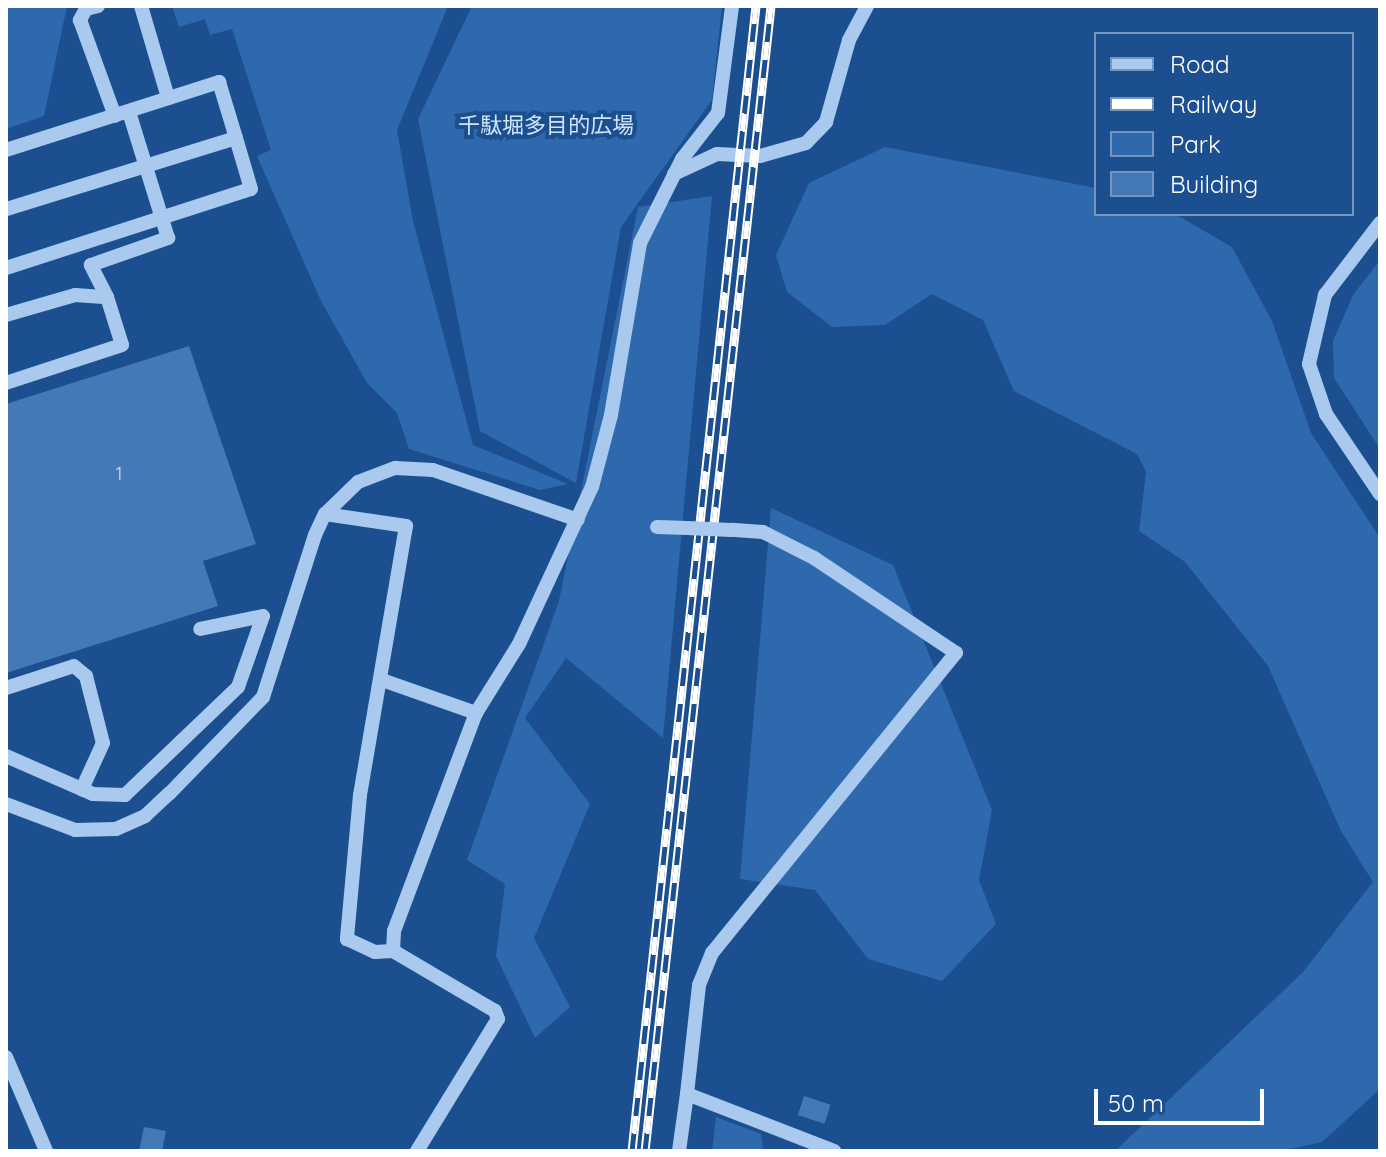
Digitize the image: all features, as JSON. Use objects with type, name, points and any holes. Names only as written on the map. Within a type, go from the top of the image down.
[{"type":"street","points":[[6,383],[122,345],[107,297],[91,265],[168,238],[145,165],[80,20],[86,9],[98,6]]},
{"type":"street","points":[[141,6],[168,98]]},
{"type":"street","points":[[393,951],[394,931],[476,713],[519,644],[578,520],[611,415],[640,243],[674,174],[718,113],[732,6]]},
{"type":"street","points":[[674,174],[717,154],[760,156],[806,143],[826,122],[849,40],[867,6]]},
{"type":"street","points":[[6,150],[219,82],[251,189],[6,268]]},
{"type":"street","points":[[6,209],[236,138]]},
{"type":"street","points":[[1380,223],[1325,295],[1309,364],[1326,414],[1380,494]]},
{"type":"street","points":[[6,315],[75,295],[107,297]]},
{"type":"street","points":[[6,804],[75,830],[116,829],[169,794],[274,678],[325,514],[358,482],[412,467],[578,520]]},
{"type":"street","points":[[325,514],[406,526],[360,795],[347,939],[375,952],[393,951],[495,1011],[498,1019],[417,1151]]},
{"type":"street","points":[[657,527],[763,532],[814,558],[956,653],[712,953],[699,985],[679,1151]]},
{"type":"street","points":[[6,756],[82,789],[125,795],[238,687],[263,616],[200,629]]},
{"type":"street","points":[[6,688],[74,666],[86,676],[103,743],[82,789]]},
{"type":"street","points":[[382,680],[476,713]]},
{"type":"street","points":[[6,1057],[46,1151]]},
{"type":"street","points":[[687,1094],[834,1151]]},
{"type":"green space","points":[[6,6],[67,6],[44,116],[6,129]]},
{"type":"green space","points":[[172,6],[448,6],[397,130],[413,221],[473,445],[568,484],[540,490],[409,449],[397,413],[367,383],[321,301],[257,156],[271,150],[232,29],[210,35],[205,19],[179,27]]},
{"type":"green space","name":"千駄堀多目的広場","points":[[472,6],[722,6],[712,100],[621,227],[576,483],[480,431],[418,119]]},
{"type":"green space","points":[[885,147],[1094,188],[1094,216],[1178,216],[1232,247],[1272,321],[1311,433],[1380,538],[1380,1089],[1322,1142],[1281,1151],[1115,1151],[1303,972],[1373,882],[1341,831],[1268,666],[1185,562],[1139,531],[1146,472],[1137,454],[1014,391],[983,320],[932,294],[885,325],[832,327],[787,292],[776,255],[809,183]]},
{"type":"green space","points":[[712,196],[663,738],[566,658],[525,718],[590,804],[534,938],[570,1007],[535,1038],[496,956],[505,884],[467,860],[559,601],[638,207]]},
{"type":"green space","points":[[1380,260],[1380,449],[1334,378],[1333,341],[1353,295]]},
{"type":"green space","points":[[771,508],[893,565],[992,810],[979,880],[996,924],[942,981],[868,959],[815,890],[740,879]]},
{"type":"green space","points":[[716,1117],[761,1134],[763,1151],[712,1151]]},
{"type":"building","points":[[189,346],[256,544],[203,561],[218,606],[6,673],[6,404]]},
{"type":"building","points":[[804,1096],[831,1105],[824,1124],[798,1115]]},
{"type":"building","points":[[144,1127],[166,1131],[162,1151],[139,1151]]},
{"type":"railway","points":[[632,1151],[756,6]]},
{"type":"railway","points":[[645,1151],[771,6]]}]
